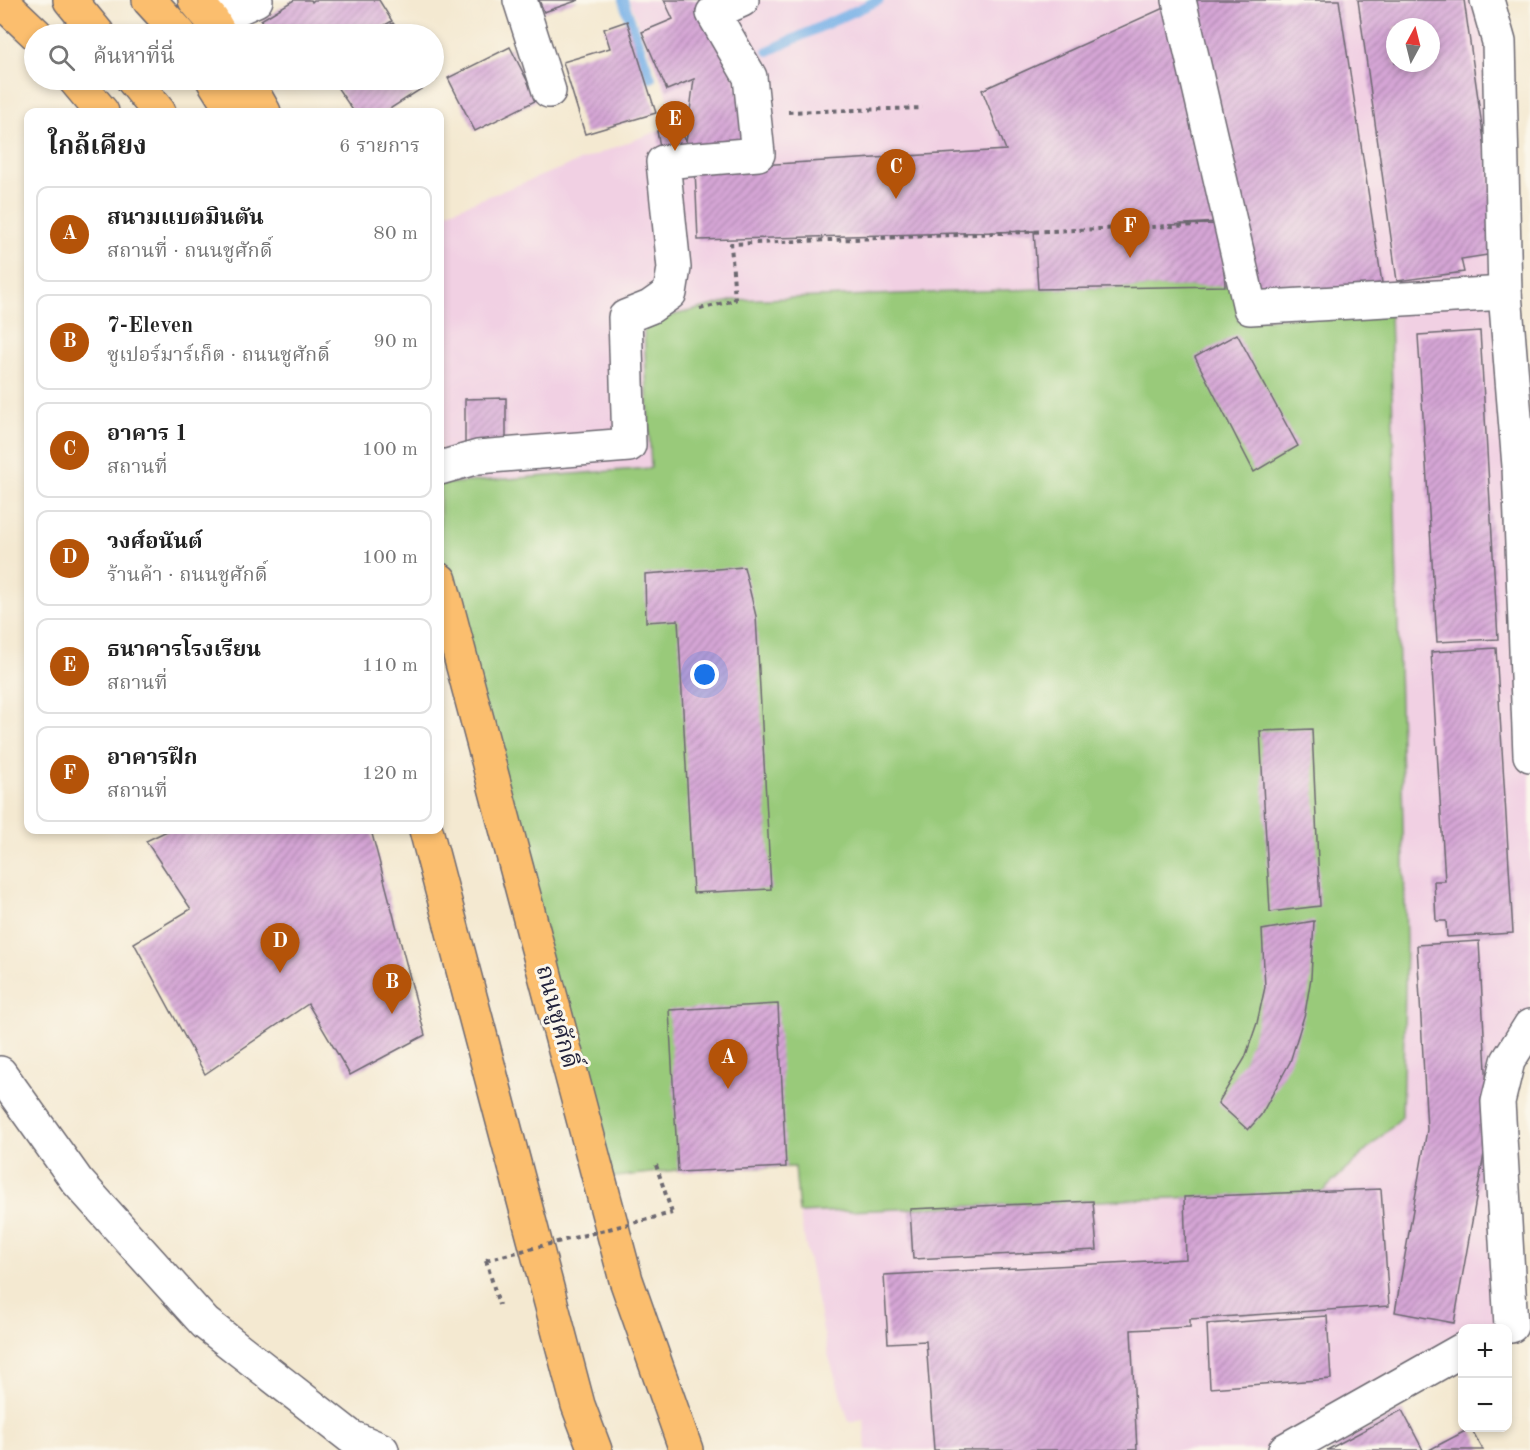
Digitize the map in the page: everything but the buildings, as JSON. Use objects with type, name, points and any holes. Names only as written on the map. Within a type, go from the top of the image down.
[{"type":"main road","points":[[0,0],[25,24]]},
{"type":"main road","points":[[70,0],[90,24]]},
{"type":"main road","points":[[149,0],[171,24]]},
{"type":"main road","points":[[83,90],[99,108]]},
{"type":"main road","points":[[142,90],[156,108]]},
{"type":"main road","points":[[219,90],[230,108]]},
{"type":"main road","points":[[252,90],[262,108]]},
{"type":"main road","name":"ถนนชูศักดิ์","points":[[444,595],[623,1269],[686,1450]]},
{"type":"main road","points":[[427,834],[578,1405],[595,1450]]},
{"type":"street","points":[[209,18],[256,0]]},
{"type":"street","points":[[520,0],[549,91]]},
{"type":"street","points":[[444,467],[478,458],[629,445],[625,317],[650,307],[670,293],[674,268],[663,162],[758,154],[750,76],[713,13],[742,0]]},
{"type":"street","points":[[1179,0],[1250,308],[1505,293]]},
{"type":"street","points":[[1486,0],[1499,42],[1505,293],[1524,466],[1530,755]]},
{"type":"street","points":[[1516,1325],[1498,1102],[1508,1061],[1530,1026]]},
{"type":"street","points":[[0,1073],[77,1181],[205,1323],[351,1437],[382,1450]]},
{"type":"street","points":[[1285,1450],[1458,1352]]},
{"type":"path","points":[[754,113],[924,108]]},
{"type":"path","points":[[691,311],[735,300],[732,244],[1231,223]]},
{"type":"path","points":[[499,1305],[486,1260],[672,1213],[656,1165]]},
{"type":"shaded area","points":[[629,0],[1486,0],[1530,673],[1530,1026],[1508,1061],[1506,1324],[1458,1324],[1458,1352],[1285,1450],[866,1450],[864,1420],[849,1422],[828,1354],[799,1213],[1322,1192],[1390,311],[1237,321],[1234,285],[1038,289],[735,300],[644,330],[651,468],[444,484],[444,213],[678,123]]},
{"type":"green space","points":[[1235,285],[1238,321],[1390,310],[1406,942],[1402,1117],[1322,1192],[799,1213],[795,1167],[677,1170],[599,1179],[444,595],[444,484],[651,468],[644,330],[658,319],[735,300],[1038,289]]},
{"type":"waterway","points":[[623,0],[651,78]]},
{"type":"waterway","points":[[768,51],[879,0]]},
{"type":"place","name":"ธนาคารโรงเรียน","points":[[675,151]]},
{"type":"place","name":"อาคาร 1","points":[[896,199]]},
{"type":"place","name":"อาคารฝึก","points":[[1130,258]]},
{"type":"place","name":"วงศ์อนันต์","points":[[280,973]]},
{"type":"place","name":"7-Eleven","points":[[392,1014]]},
{"type":"place","name":"สนามแบตมินตัน","points":[[728,1089]]}]
